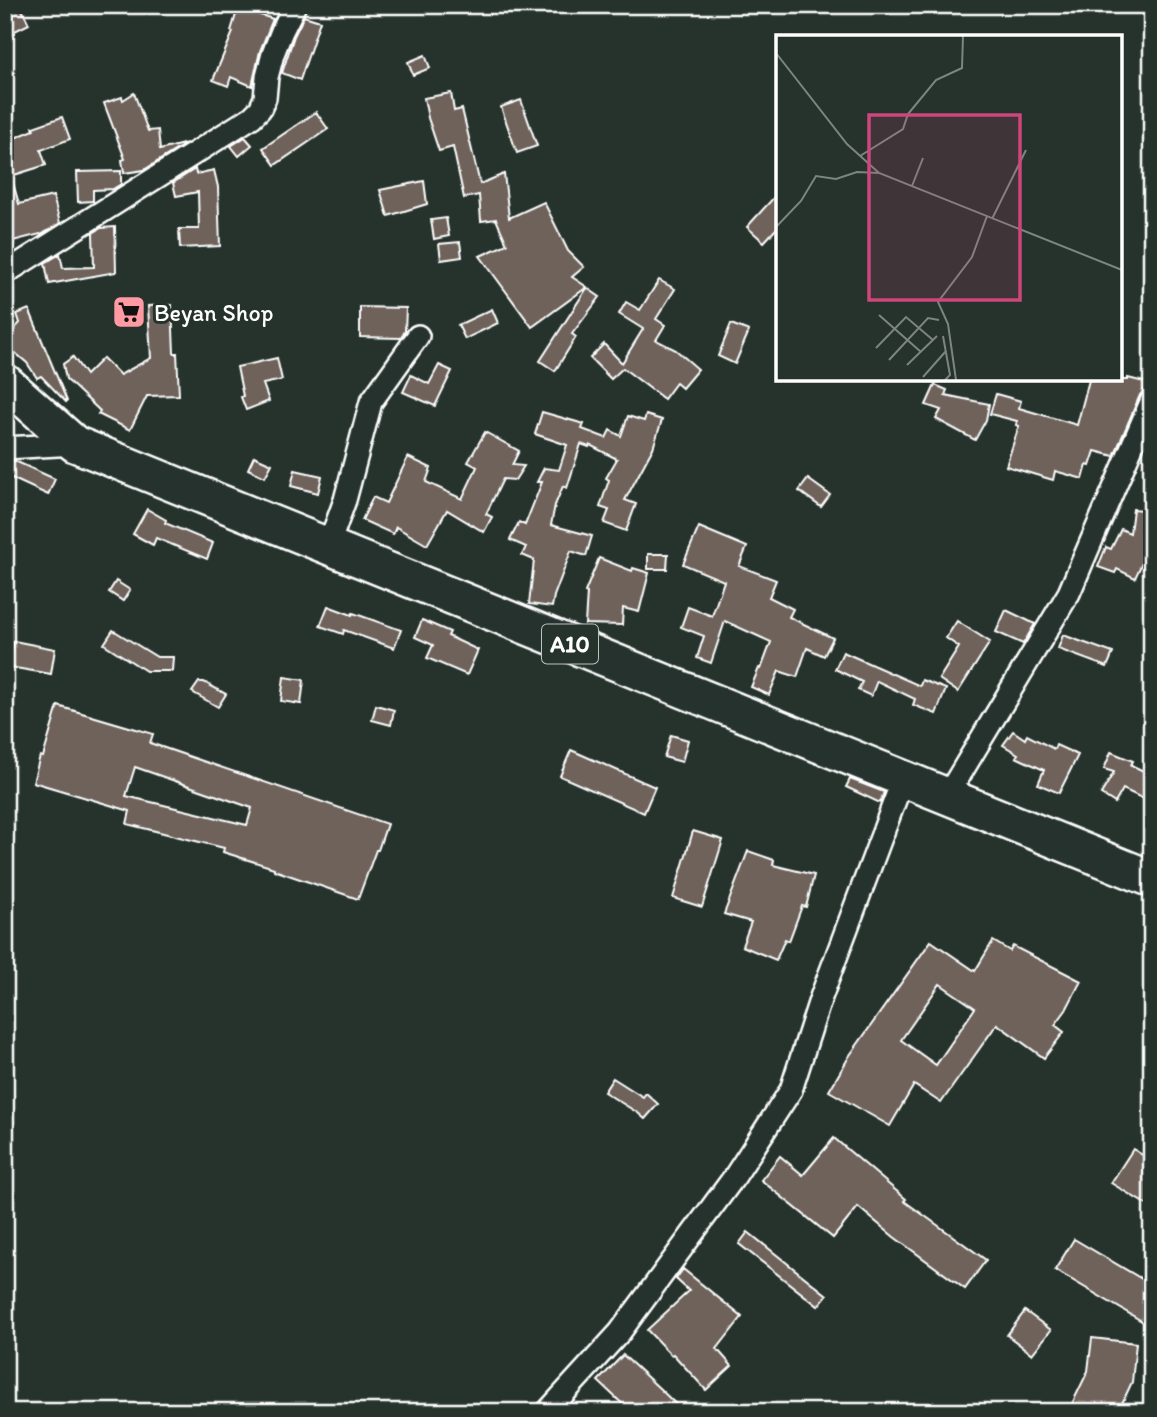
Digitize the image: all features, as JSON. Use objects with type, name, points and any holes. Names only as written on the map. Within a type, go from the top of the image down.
[{"type":"highway","name":"A10","points":[[5,382],[75,444],[1152,879]]},
{"type":"street","points":[[5,273],[260,110],[265,98],[273,54],[295,5]]},
{"type":"street","points":[[328,547],[345,500],[371,402],[418,336]]},
{"type":"street","points":[[947,796],[1069,593],[1152,400]]},
{"type":"street","points":[[5,448],[75,444]]},
{"type":"street","points":[[547,1412],[620,1332],[734,1176],[791,1090],[820,1000],[903,779]]},
{"type":"building","points":[[5,5],[20,5],[29,24],[11,33],[5,21]]},
{"type":"building","points":[[238,8],[273,19],[260,51],[252,86],[231,77],[228,86],[213,80],[233,32],[231,31]]},
{"type":"building","points":[[304,16],[320,21],[300,80],[282,73],[294,36]]},
{"type":"building","points":[[425,55],[430,68],[413,75],[408,62]]},
{"type":"building","points":[[134,93],[148,131],[158,130],[160,150],[187,143],[144,170],[124,173],[122,160],[125,159],[104,103],[122,97],[123,100]]},
{"type":"building","points":[[451,93],[454,111],[462,109],[480,184],[504,174],[509,218],[544,202],[568,251],[584,267],[572,277],[587,287],[532,327],[480,256],[507,244],[496,219],[481,221],[479,195],[464,198],[453,147],[439,151],[424,98]]},
{"type":"building","points":[[521,100],[537,146],[517,153],[501,107]]},
{"type":"building","points":[[316,112],[328,129],[275,165],[263,148]]},
{"type":"building","points":[[62,117],[70,139],[41,150],[46,165],[11,176],[19,204],[53,196],[60,223],[41,235],[5,243],[5,142],[34,130],[33,127]]},
{"type":"building","points":[[245,137],[252,145],[239,156],[231,146]]},
{"type":"building","points":[[195,169],[196,174],[214,170],[218,187],[220,246],[180,248],[179,229],[199,229],[198,192],[176,196],[173,183]]},
{"type":"building","points":[[121,171],[121,184],[113,189],[93,190],[93,201],[78,202],[77,172]]},
{"type":"building","points":[[424,181],[427,204],[388,216],[380,190]]},
{"type":"building","points":[[776,195],[776,229],[764,242],[747,227]]},
{"type":"building","points":[[446,218],[449,236],[434,239],[431,220]]},
{"type":"building","points":[[115,227],[116,272],[49,284],[45,263],[60,254],[63,268],[94,267],[93,233],[101,228]]},
{"type":"building","points":[[460,242],[462,257],[441,260],[439,244]]},
{"type":"building","points":[[659,280],[675,289],[656,319],[665,325],[656,340],[676,350],[698,369],[682,388],[676,383],[664,399],[623,368],[611,379],[590,358],[604,344],[622,363],[643,329],[619,314],[626,302],[640,310]]},
{"type":"building","points":[[587,288],[600,297],[572,334],[576,337],[555,371],[540,361]]},
{"type":"building","points":[[172,305],[179,395],[147,396],[130,430],[98,414],[100,411],[66,379],[63,364],[73,357],[86,375],[103,358],[120,375],[151,358],[148,306]]},
{"type":"building","points":[[360,307],[406,308],[405,331],[401,338],[360,337]]},
{"type":"building","points":[[29,309],[66,402],[41,376],[37,378],[27,363],[5,344],[5,339],[20,323],[17,314]]},
{"type":"building","points":[[492,309],[498,323],[465,339],[458,325]]},
{"type":"building","points":[[731,324],[749,331],[735,364],[718,356]]},
{"type":"building","points":[[277,358],[282,380],[263,384],[269,401],[246,410],[241,397],[243,396],[237,367]]},
{"type":"building","points":[[439,365],[452,371],[435,406],[403,392],[411,375],[429,384]]},
{"type":"building","points":[[1128,380],[1152,384],[1152,387],[1145,389],[1140,395],[1114,456],[1095,451],[1083,479],[1055,471],[1053,480],[1006,466],[1019,426],[1016,425],[1017,421],[990,414],[996,394],[1021,401],[1019,408],[1077,425],[1088,382]]},
{"type":"building","points":[[935,385],[947,390],[945,395],[989,404],[986,420],[975,440],[936,419],[941,410],[926,405]]},
{"type":"building","points":[[542,412],[584,424],[582,429],[606,438],[610,430],[621,436],[628,416],[644,421],[646,415],[662,420],[653,448],[625,500],[636,504],[626,531],[604,523],[609,510],[600,507],[609,480],[606,478],[617,459],[590,445],[581,444],[567,488],[563,486],[555,505],[551,525],[592,536],[586,556],[571,551],[552,607],[529,604],[534,560],[522,555],[526,547],[510,540],[519,522],[525,525],[542,482],[537,482],[544,468],[559,470],[567,445],[535,434]]},
{"type":"building","points":[[485,432],[519,451],[512,465],[524,466],[515,480],[503,479],[486,514],[492,517],[484,532],[447,510],[427,545],[396,527],[393,534],[362,520],[373,497],[386,503],[408,457],[431,468],[426,482],[462,499],[477,467],[468,462]]},
{"type":"building","points":[[254,456],[272,464],[265,477],[248,469]]},
{"type":"building","points":[[5,461],[15,461],[55,479],[48,495],[5,475]]},
{"type":"building","points":[[295,470],[322,476],[318,493],[291,486]]},
{"type":"building","points":[[808,479],[830,495],[821,507],[799,491]]},
{"type":"building","points":[[147,509],[166,520],[165,523],[213,543],[207,559],[156,538],[153,545],[133,534]]},
{"type":"building","points":[[1133,509],[1152,511],[1152,542],[1135,578],[1117,569],[1115,573],[1098,567],[1106,547],[1111,549],[1121,529],[1130,533]]},
{"type":"building","points":[[699,527],[747,547],[739,566],[776,580],[769,597],[793,609],[789,617],[833,638],[824,656],[807,648],[797,677],[779,671],[769,695],[751,687],[771,642],[725,621],[711,663],[697,658],[704,636],[681,627],[688,607],[712,616],[724,581],[683,564]]},
{"type":"building","points":[[648,554],[668,554],[667,569],[648,569]]},
{"type":"building","points":[[599,558],[632,571],[633,568],[649,573],[639,612],[623,608],[622,625],[585,624],[585,592]]},
{"type":"building","points":[[116,581],[130,590],[123,601],[109,592]]},
{"type":"building","points":[[328,606],[401,630],[394,648],[344,630],[343,634],[320,626]]},
{"type":"building","points":[[1006,610],[1035,624],[1023,644],[996,632]]},
{"type":"building","points":[[422,620],[450,632],[448,636],[478,650],[467,675],[427,658],[433,645],[415,637]]},
{"type":"building","points":[[957,621],[990,642],[958,692],[939,679],[959,647],[946,638]]},
{"type":"building","points":[[113,630],[157,657],[173,657],[172,671],[146,671],[104,644]]},
{"type":"building","points":[[1063,635],[1113,653],[1107,667],[1058,649]]},
{"type":"building","points":[[14,641],[55,649],[51,674],[9,667]]},
{"type":"building","points":[[843,652],[920,686],[922,680],[946,689],[936,714],[913,705],[915,699],[877,681],[871,696],[858,690],[862,682],[835,669]]},
{"type":"building","points":[[284,677],[304,680],[301,704],[281,701]]},
{"type":"building","points":[[199,682],[226,694],[218,707],[192,692]]},
{"type":"building","points":[[376,705],[394,710],[391,725],[372,720]]},
{"type":"building","points":[[58,706],[153,734],[150,743],[387,824],[358,899],[223,852],[224,848],[127,824],[130,811],[33,782],[40,756],[43,757]],"holes":[[[135,767],[252,808],[247,825],[126,796]]]},
{"type":"building","points":[[1013,731],[1025,739],[1027,735],[1054,749],[1056,745],[1078,755],[1059,793],[1038,784],[1044,770],[1016,757],[1018,754],[1003,745]]},
{"type":"building","points":[[671,735],[688,740],[682,762],[664,757]]},
{"type":"building","points":[[571,750],[655,787],[644,813],[560,776]]},
{"type":"building","points":[[1111,752],[1133,761],[1131,765],[1152,775],[1152,803],[1123,789],[1115,803],[1101,794],[1114,772],[1104,769]]},
{"type":"building","points":[[850,779],[884,792],[880,803],[846,787]]},
{"type":"building","points":[[693,831],[723,840],[702,907],[673,898]]},
{"type":"building","points":[[748,851],[774,860],[773,865],[814,875],[806,907],[802,906],[789,941],[785,939],[776,960],[742,946],[751,922],[724,914]]},
{"type":"building","points":[[931,941],[975,971],[993,941],[1010,951],[1013,946],[1081,981],[1055,1025],[1064,1032],[1044,1058],[997,1024],[941,1103],[914,1085],[890,1126],[829,1091],[850,1055]],"holes":[[[940,984],[975,1008],[936,1065],[901,1040]]]},
{"type":"building","points":[[613,1078],[643,1097],[646,1093],[658,1104],[645,1119],[604,1092]]},
{"type":"building","points":[[834,1138],[906,1199],[904,1201],[986,1260],[965,1289],[858,1207],[833,1238],[761,1180],[780,1156],[803,1175]]},
{"type":"building","points":[[1133,1149],[1152,1161],[1152,1208],[1111,1183]]},
{"type":"building","points":[[748,1232],[827,1295],[818,1306],[739,1244]]},
{"type":"building","points":[[1074,1239],[1152,1285],[1152,1327],[1055,1270]]},
{"type":"building","points":[[683,1269],[742,1317],[717,1349],[732,1366],[706,1390],[647,1330],[689,1291],[676,1279]]},
{"type":"building","points":[[1025,1311],[1051,1330],[1032,1354],[1007,1335]]},
{"type":"building","points":[[1092,1338],[1136,1343],[1132,1382],[1118,1412],[1068,1412],[1088,1371]]},
{"type":"building","points":[[623,1355],[684,1412],[631,1412],[598,1381]]},
{"type":"place","name":"Beyan Shop","points":[[129,312]]}]
